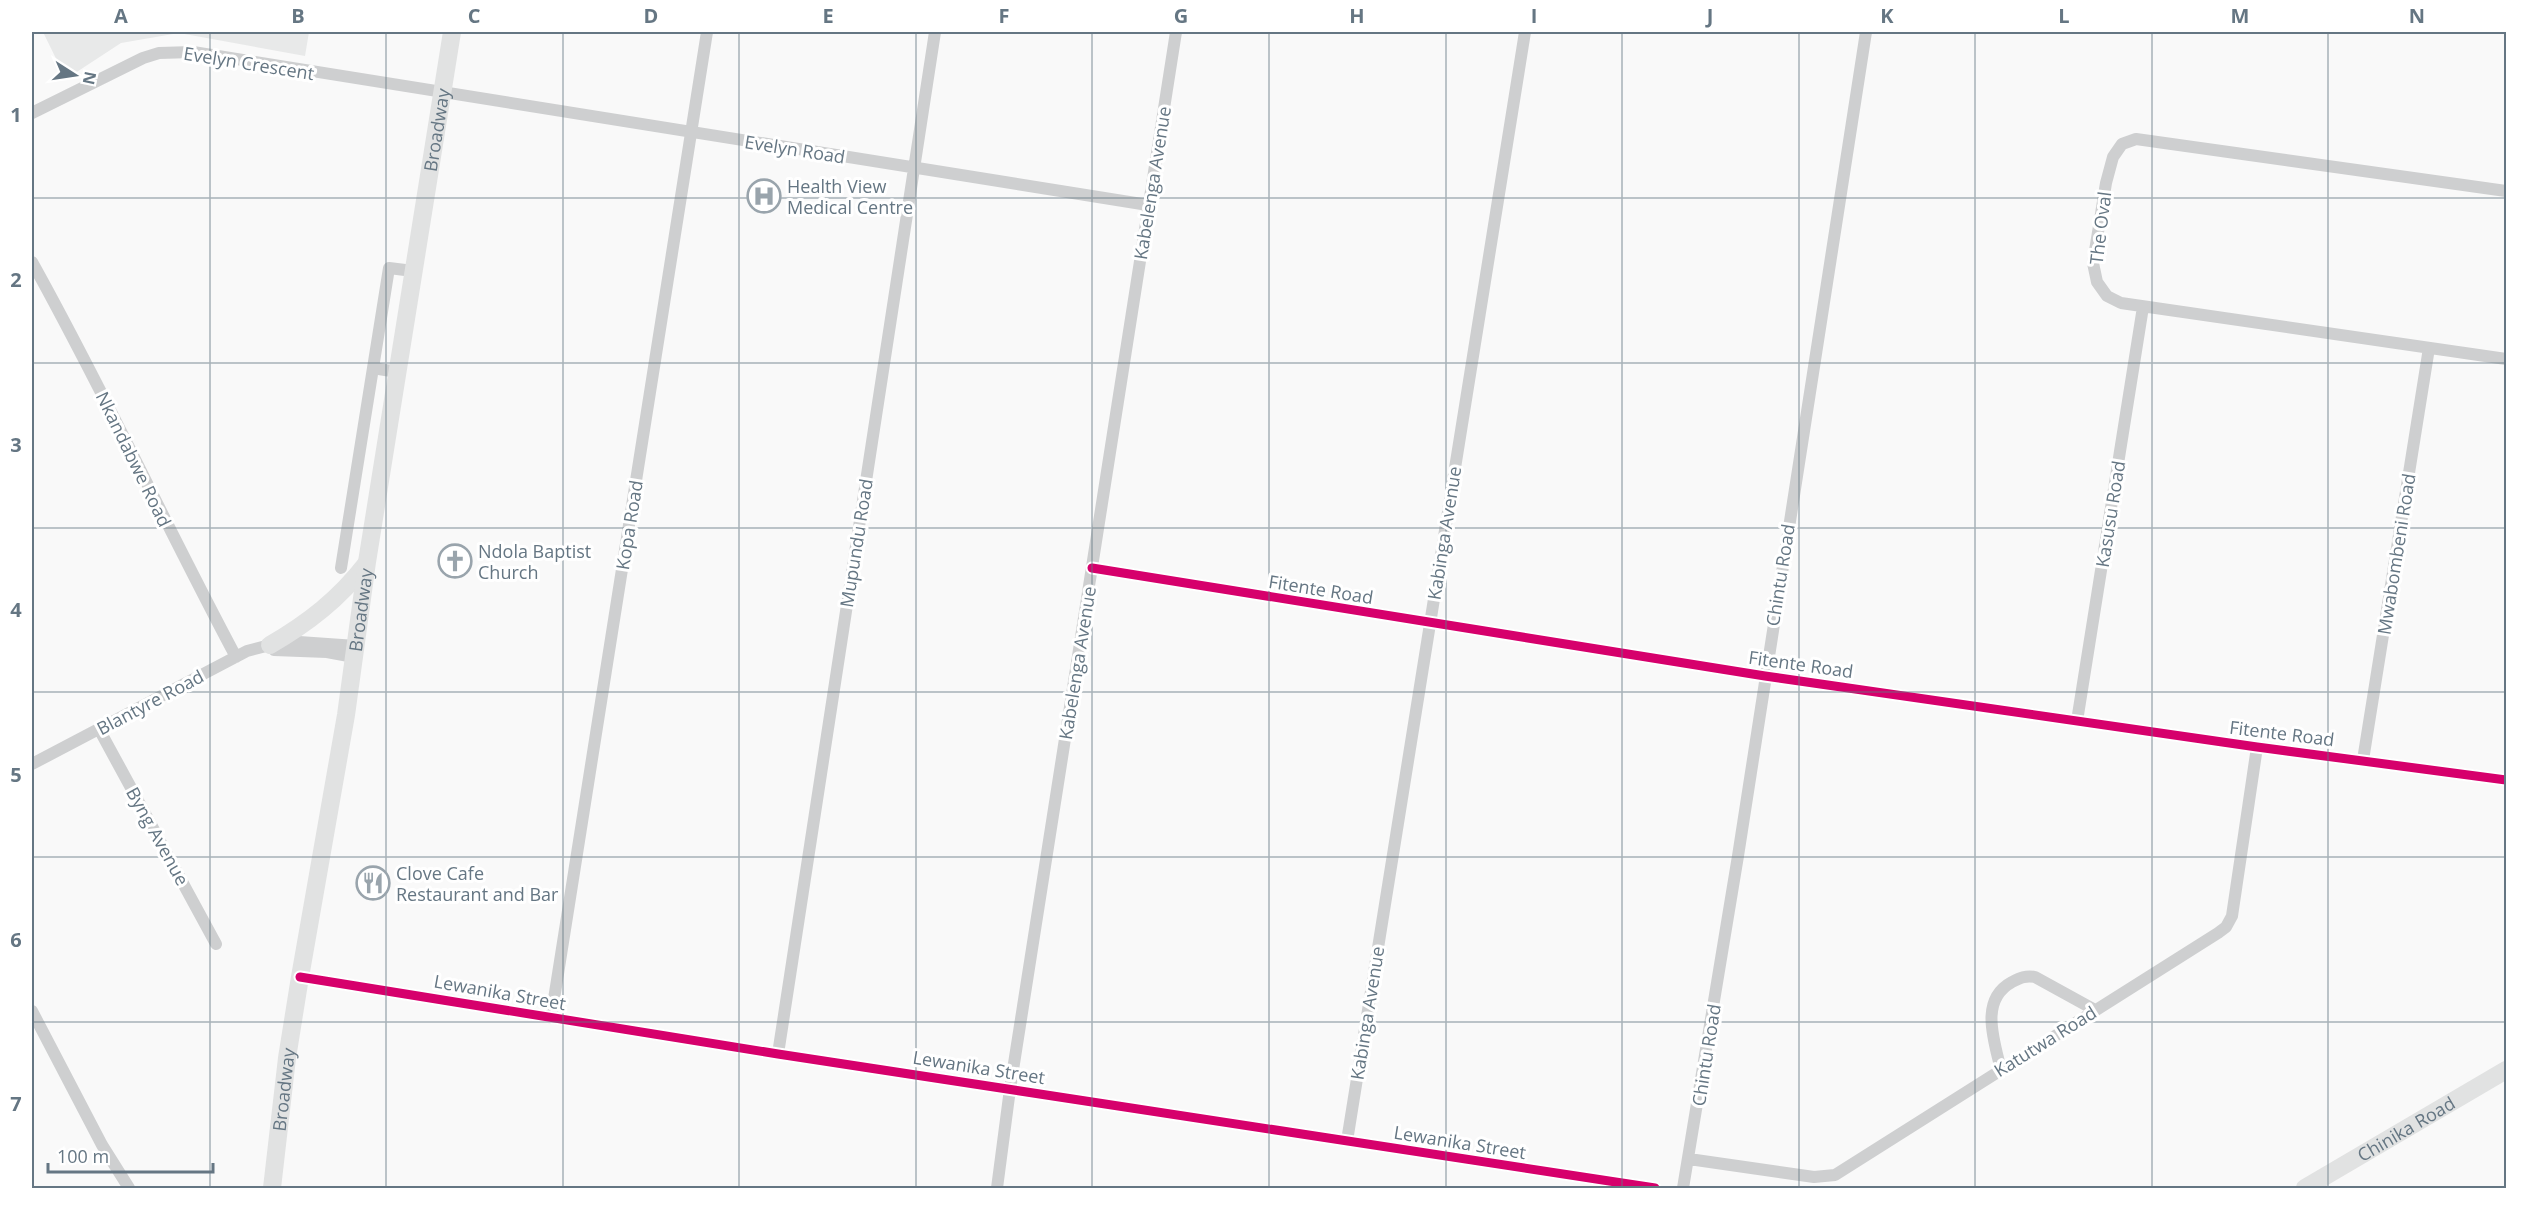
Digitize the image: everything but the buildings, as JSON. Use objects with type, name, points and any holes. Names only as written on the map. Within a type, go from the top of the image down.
[{"type":"main road","name":"Broadway","points":[[272,1188],[287,1058],[355,652],[452,32]]},
{"type":"main road","points":[[264,647],[314,618],[334,601],[368,562]]},
{"type":"main road","name":"Chinika Road","points":[[2305,1188],[2506,1070]]},
{"type":"street","name":"Kopa Road","points":[[551,1018],[707,32]]},
{"type":"street","name":"Mupundu Road","points":[[778,1054],[935,32]]},
{"type":"street","name":"Kabelenga Avenue","points":[[997,1188],[1010,1089],[1176,32]]},
{"type":"street","name":"Kabinga Avenue","points":[[1347,1141],[1525,32]]},
{"type":"street","name":"Chintu Road","points":[[1683,1188],[1866,32]]},
{"type":"street","name":"Evelyn Crescent","points":[[32,113],[143,58],[176,52],[193,52],[442,92]]},
{"type":"street","name":"Evelyn Road","points":[[442,92],[1148,204]]},
{"type":"street","name":"The Oval","points":[[2506,191],[2136,139],[2122,144],[2113,157],[2106,183],[2093,263],[2097,282],[2107,296],[2121,303],[2506,359]]},
{"type":"street","name":"Nkandabwe Road","points":[[32,262],[77,342],[171,535],[236,657]]},
{"type":"street","points":[[341,568],[389,268],[413,271]]},
{"type":"street","name":"Kasusu Road","points":[[2077,721],[2143,307]]},
{"type":"street","name":"Mwabombeni Road","points":[[2363,760],[2429,348]]},
{"type":"street","points":[[373,368],[397,372]]},
{"type":"street","name":"Fitente Road","points":[[1092,568],[1765,676],[2257,747],[2506,780]]},
{"type":"street","points":[[264,647],[355,652]]},
{"type":"street","name":"Blantyre Road","points":[[32,764],[236,657],[264,647]]},
{"type":"street","name":"Byng Avenue","points":[[99,729],[216,944]]},
{"type":"street","name":"Katutwa Road","points":[[1689,1159],[1814,1177],[1835,1175],[2226,927],[2233,909],[2257,747]]},
{"type":"street","points":[[2001,1070],[1992,1027],[1992,1005],[1998,993],[2010,983],[2025,976],[2035,977],[2095,1010]]},
{"type":"street","name":"Lewanika Street","points":[[300,977],[778,1054],[1654,1188]]},
{"type":"street","points":[[32,1011],[102,1145],[129,1188]]},
{"type":"shaded area","points":[[43,32],[309,32],[305,56],[179,33],[121,43],[66,79]]},
{"type":"cycle path","points":[[1092,568],[1765,676],[2257,747],[2506,780]]},
{"type":"cycle path","points":[[300,977],[778,1054],[1655,1188]]},
{"type":"place","name":"Health View Medical Centre","points":[[764,196]]},
{"type":"place","name":"Ndola Baptist Church","points":[[455,561]]},
{"type":"place","name":"Clove Cafe Restaurant and Bar","points":[[373,883]]}]
